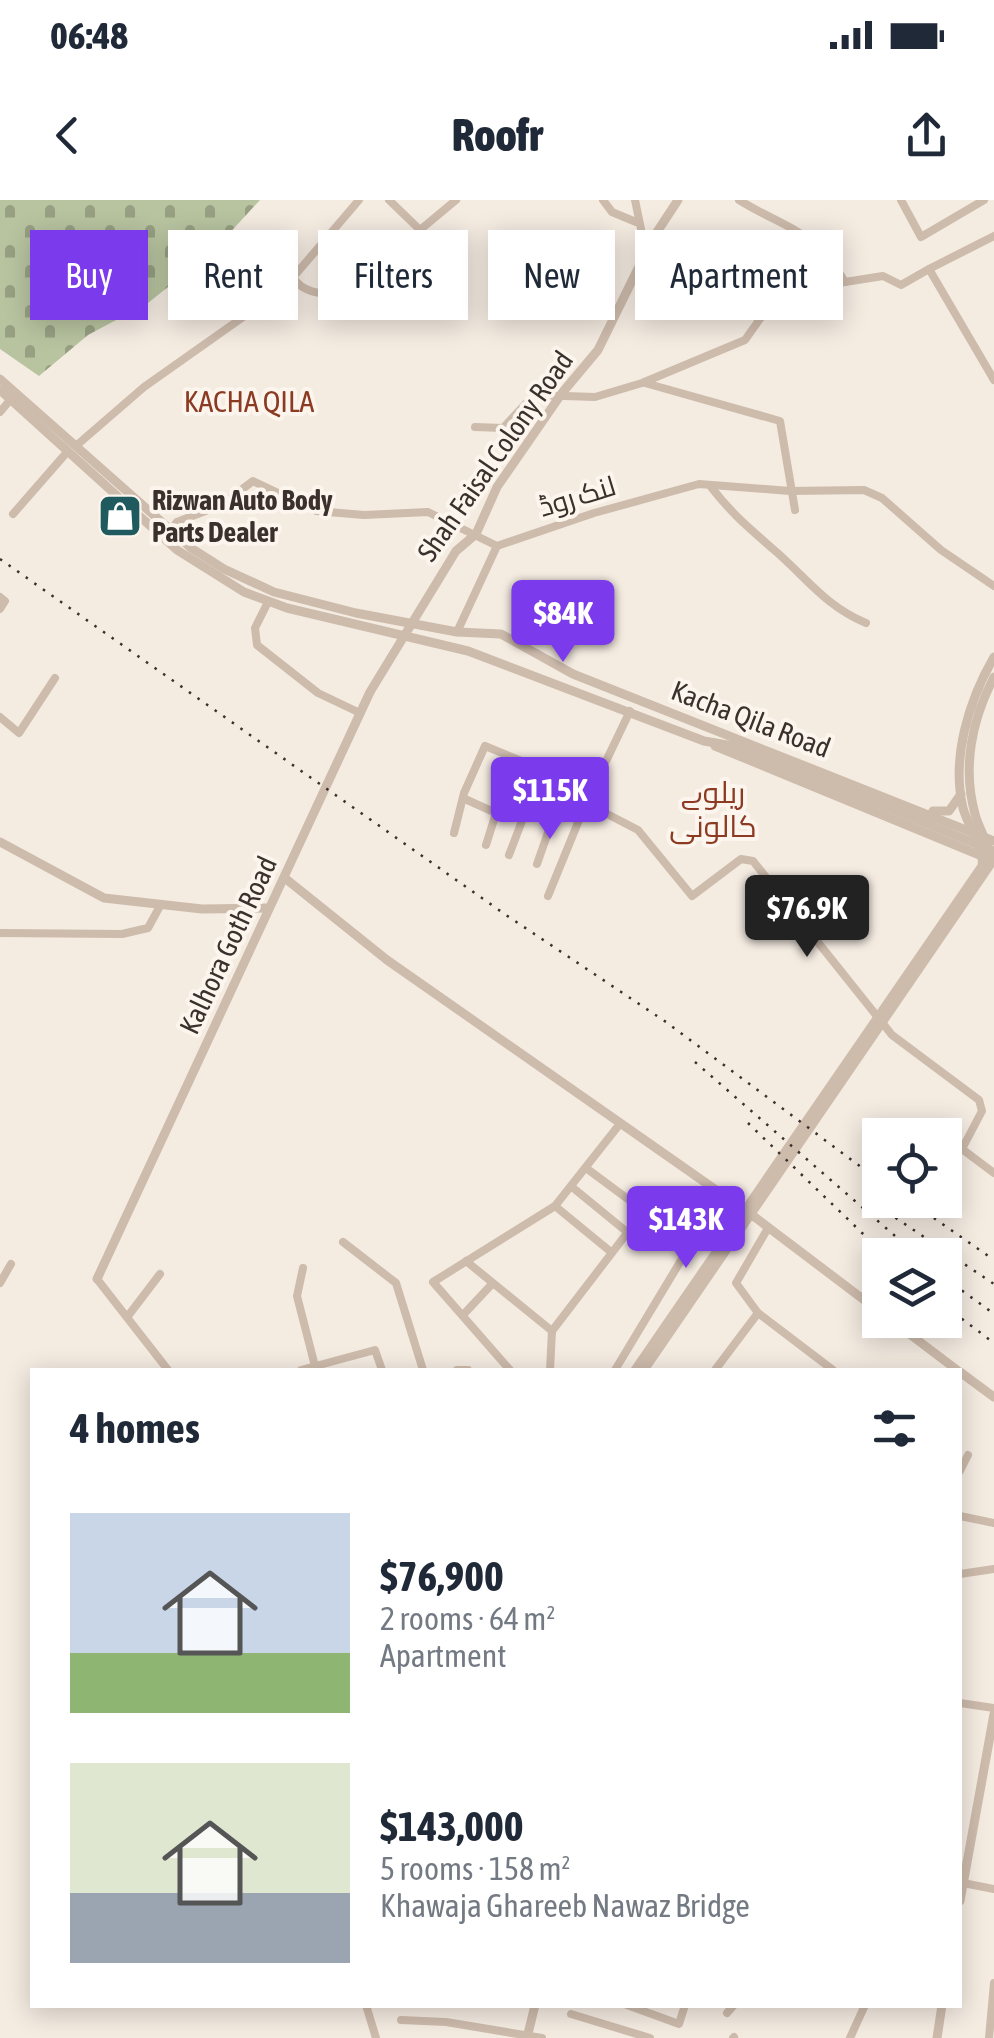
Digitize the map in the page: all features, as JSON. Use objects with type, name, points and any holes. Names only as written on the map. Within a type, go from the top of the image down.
[{"type":"street","points":[[298,271],[360,200]]},
{"type":"street","points":[[388,200],[420,230],[456,200]]},
{"type":"street","points":[[603,200],[612,212],[636,222]]},
{"type":"street","points":[[635,200],[639,230]]},
{"type":"street","name":"Shah Faisal Colony Road","points":[[660,230],[678,200]]},
{"type":"street","points":[[739,200],[800,229],[830,257],[845,282],[883,276],[901,285],[994,236]]},
{"type":"street","points":[[901,200],[921,236],[984,200]]},
{"type":"street","points":[[929,269],[994,380]]},
{"type":"street","name":"Shah Faisal Colony Road","points":[[406,633],[456,550],[476,534],[497,488],[562,392],[598,350],[635,281]]},
{"type":"street","points":[[13,514],[73,448],[144,387],[235,320]]},
{"type":"street","points":[[475,427],[502,428],[524,410],[534,395],[562,392],[595,396],[642,382],[744,340],[759,320]]},
{"type":"street","name":"Kacha Qila Road","points":[[0,379],[197,565],[268,602],[406,633],[468,652],[630,710],[991,857]]},
{"type":"street","points":[[642,382],[780,421],[796,510]]},
{"type":"street","name":"Kacha Qila Road","points":[[0,390],[207,559],[274,592],[456,632],[514,638],[573,674],[994,840]]},
{"type":"street","points":[[0,412],[11,399]]},
{"type":"street","points":[[171,530],[178,522],[221,504],[253,482],[316,510],[364,515],[428,512],[497,546],[456,632]]},
{"type":"street","name":"لنک روڈ","points":[[497,546],[594,513],[700,484],[790,492],[864,490],[882,498],[941,550],[994,586]]},
{"type":"street","points":[[711,487],[740,524],[772,548],[824,599],[840,613],[866,623]]},
{"type":"street","points":[[0,597],[5,601],[0,608]]},
{"type":"street","points":[[268,602],[254,628],[256,645],[318,693],[360,713]]},
{"type":"street","name":"Kalhora Goth Road","points":[[97,1279],[360,713],[406,633]]},
{"type":"street","points":[[468,652],[477,644],[472,634]]},
{"type":"street","points":[[991,857],[961,794],[967,719],[994,657]]},
{"type":"street","points":[[977,834],[970,748],[994,677]]},
{"type":"street","points":[[0,717],[19,734],[55,678]]},
{"type":"street","points":[[548,896],[630,710]]},
{"type":"street","points":[[706,726],[728,743]]},
{"type":"street","points":[[704,741],[739,747],[991,857]]},
{"type":"street","points":[[454,833],[485,746],[542,771],[586,803],[638,830],[692,896],[741,859],[754,861],[892,1035],[979,1100],[982,1111],[962,1149],[994,1173]]},
{"type":"street","points":[[508,855],[542,771]]},
{"type":"street","points":[[537,864],[564,787]]},
{"type":"street","points":[[911,806],[946,812],[961,794]]},
{"type":"street","points":[[465,799],[496,813],[486,845]]},
{"type":"street","points":[[0,842],[82,890],[130,904],[267,908]]},
{"type":"street","points":[[636,1368],[991,857]]},
{"type":"street","points":[[286,879],[382,956],[756,1218],[862,1298]]},
{"type":"street","points":[[0,933],[122,934],[148,928],[160,906]]},
{"type":"street","points":[[508,1368],[433,1282],[555,1206],[619,1125]]},
{"type":"street","points":[[550,1368],[552,1331],[644,1210],[586,1168]]},
{"type":"street","points":[[572,1187],[627,1232]]},
{"type":"street","points":[[616,1368],[721,1194]]},
{"type":"street","points":[[555,1206],[611,1252]]},
{"type":"street","points":[[768,1228],[736,1283],[758,1312],[827,1368]]},
{"type":"street","points":[[343,1242],[396,1284],[422,1368]]},
{"type":"street","points":[[645,1368],[720,1250]]},
{"type":"street","points":[[466,1261],[552,1331]]},
{"type":"street","points":[[0,1284],[12,1264]]},
{"type":"street","points":[[303,1268],[297,1296],[316,1368],[376,1350],[381,1368]]},
{"type":"street","points":[[128,1316],[160,1274]]},
{"type":"street","points":[[97,1279],[167,1368]]},
{"type":"street","points":[[463,1316],[492,1284]]},
{"type":"street","points":[[716,1368],[758,1312]]},
{"type":"street","points":[[915,1338],[955,1368]]},
{"type":"street","points":[[962,1373],[994,1397]]},
{"type":"street","points":[[962,1467],[968,1455]]},
{"type":"street","points":[[962,1516],[994,1523]]},
{"type":"street","points":[[962,1574],[994,1570]]},
{"type":"street","points":[[962,1704],[994,1711],[962,1892]]},
{"type":"street","points":[[964,1883],[994,1890]]},
{"type":"street","points":[[989,2038],[994,1983]]},
{"type":"street","points":[[367,2008],[376,2038]]},
{"type":"street","points":[[528,2036],[533,2008]]},
{"type":"street","points":[[635,2008],[679,2024],[684,2008]]},
{"type":"street","points":[[850,2038],[863,2008]]},
{"type":"street","points":[[937,2038],[942,2008]]},
{"type":"street","points":[[571,2014],[650,2038]]},
{"type":"street","points":[[401,2020],[542,2038]]},
{"type":"green space","points":[[0,200],[260,200],[232,230],[168,230],[168,287],[148,303],[148,230],[30,230],[30,320],[116,320],[88,335],[39,376],[0,349]]},
{"type":"railway","points":[[0,559],[506,915],[666,1022],[862,1168]]},
{"type":"railway","points":[[695,1062],[897,1238]]},
{"type":"railway","points":[[748,1123],[867,1238]]},
{"type":"railway","points":[[896,1218],[994,1284]]},
{"type":"railway","points":[[934,1218],[994,1260]]},
{"type":"railway","points":[[962,1290],[994,1314]]},
{"type":"railway","points":[[962,1319],[994,1343]]},
{"type":"place","name":"Rizwan Auto Body Parts Dealer","points":[[120,516]]},
{"type":"district","name":"KACHA QILA","points":[[249,401]]},
{"type":"district","name":"ریلوے کالونی","points":[[713,809]]}]
